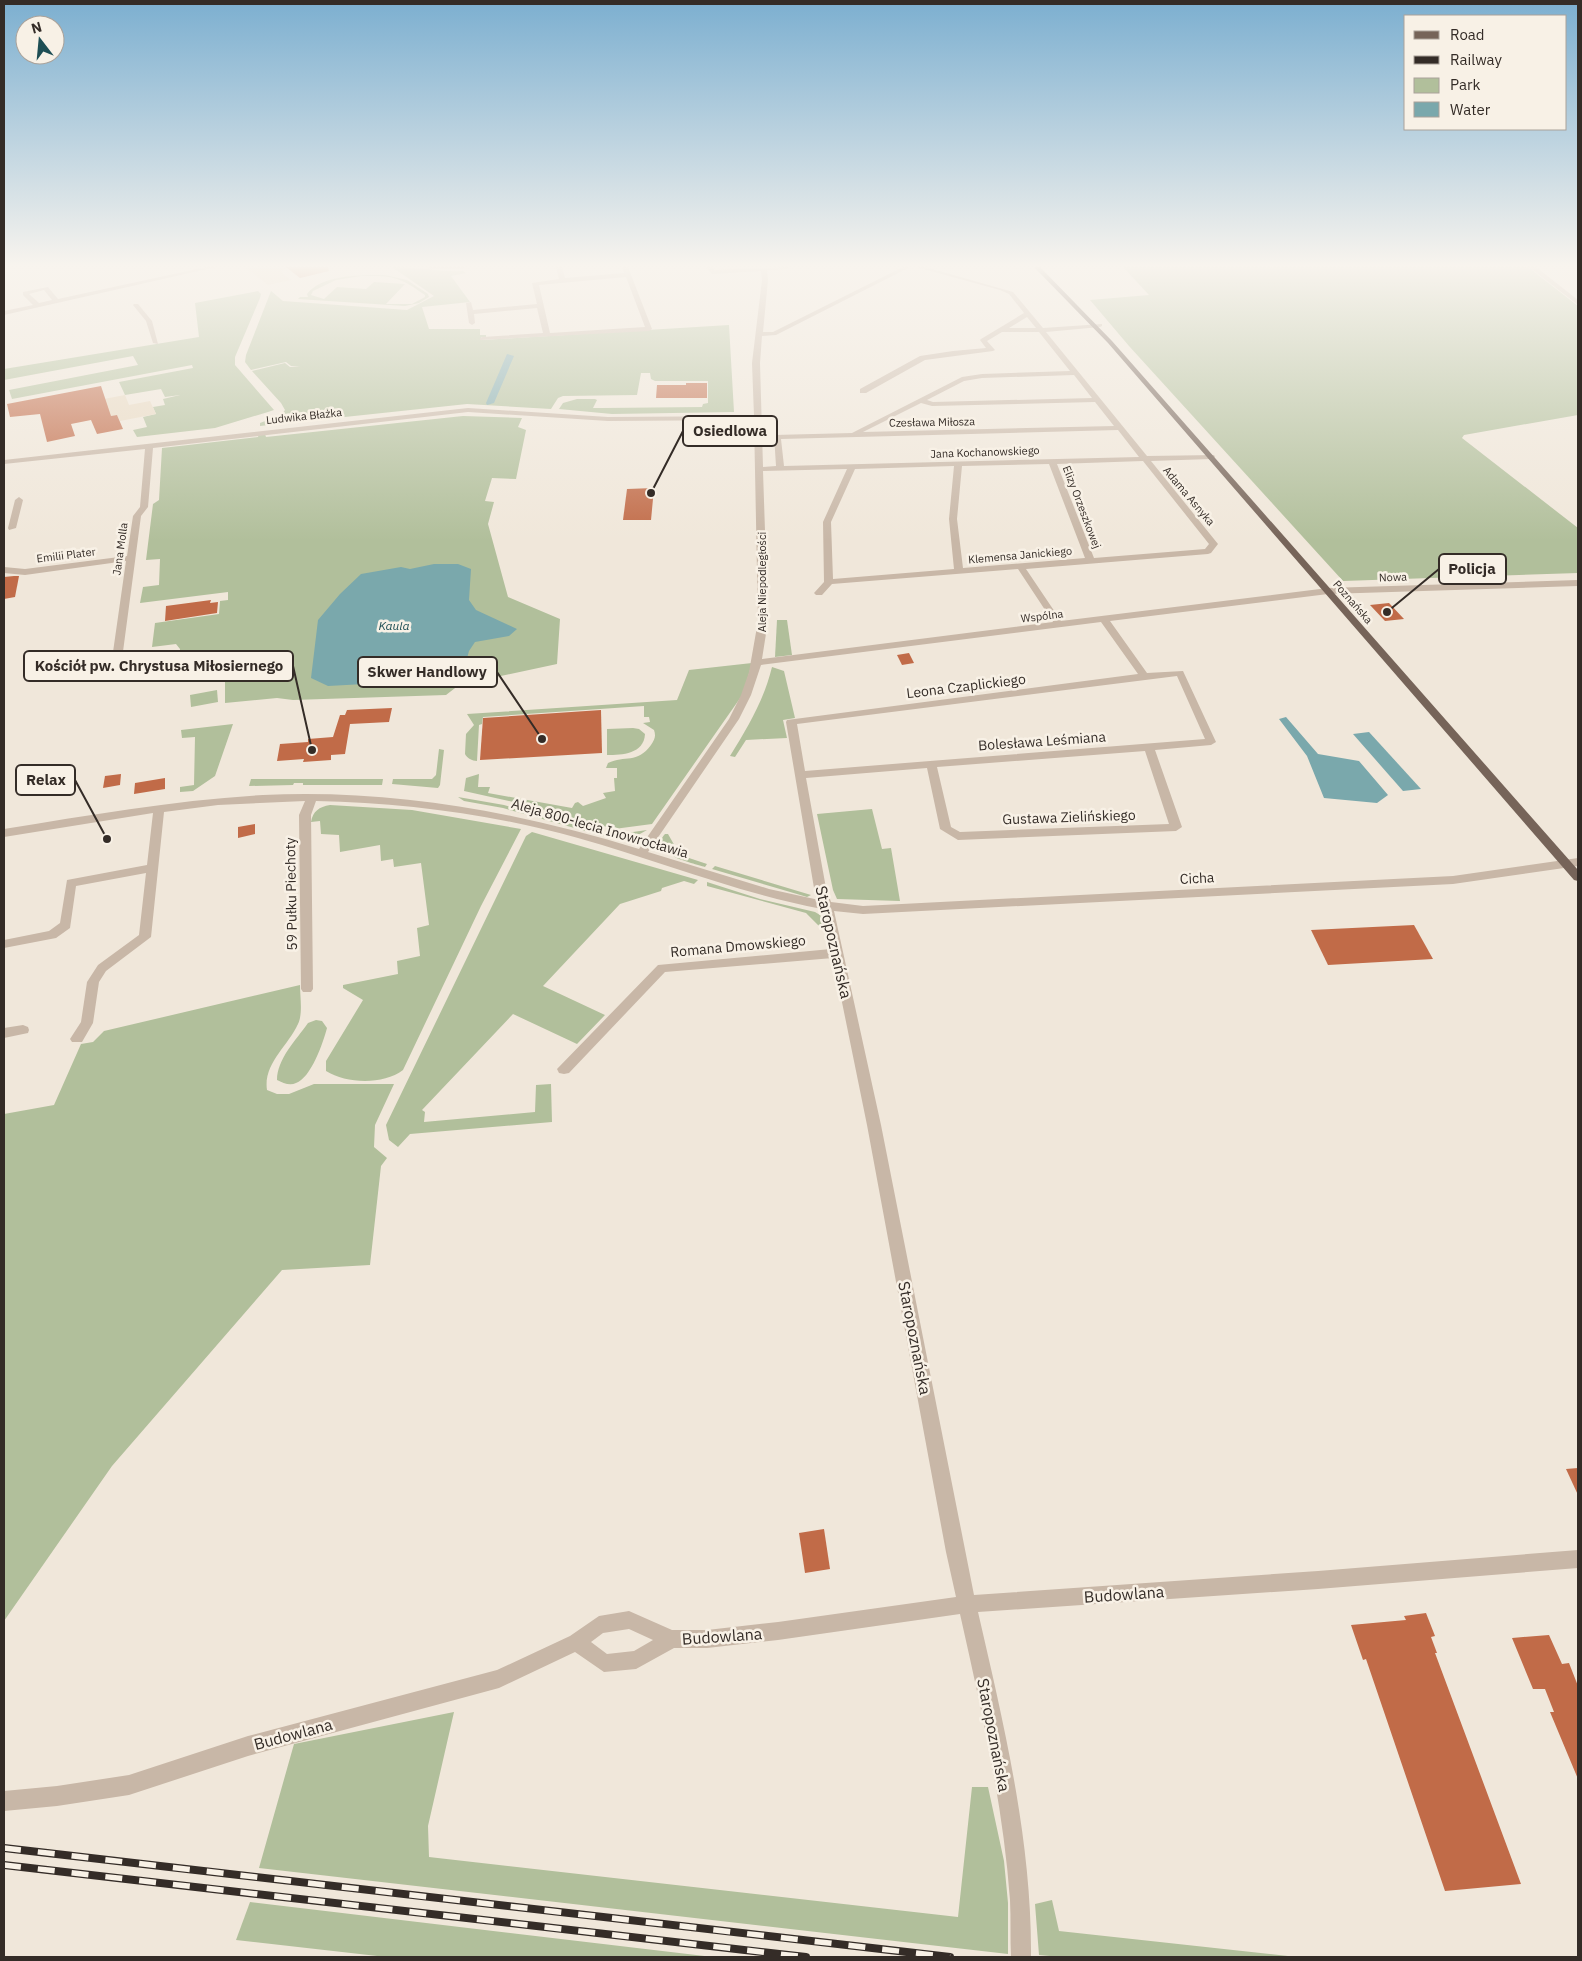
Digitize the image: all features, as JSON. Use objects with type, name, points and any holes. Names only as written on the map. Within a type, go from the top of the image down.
[{"type":"main road","name":"Poznańska","points":[[1125,359],[1328,591],[1572,863],[1578,877]]},
{"type":"street","name":"Aleja Niepodległości","points":[[641,854],[734,719],[745,700],[758,662],[763,621],[756,359]]},
{"type":"street","points":[[863,391],[922,359]]},
{"type":"street","points":[[1063,359],[1144,459]]},
{"type":"street","points":[[854,435],[955,382],[969,377],[1074,373]]},
{"type":"street","points":[[920,400],[932,404],[1096,400]]},
{"type":"street","name":"Ludwika Błażka","points":[[4,462],[149,444],[468,410],[608,419],[758,418]]},
{"type":"street","name":"Czesława Miłosza","points":[[780,469],[777,437],[1120,428]]},
{"type":"street","name":"Jana Molla","points":[[117,659],[137,516],[144,507],[149,444]]},
{"type":"street","name":"Jana Kochanowskiego","points":[[760,469],[1211,457]]},
{"type":"street","name":"Adama Asnyka","points":[[1144,459],[1214,544],[1211,547]]},
{"type":"street","name":"Elizy Orzeszkowej","points":[[1052,462],[1090,560]]},
{"type":"street","points":[[958,464],[953,519],[959,572]]},
{"type":"street","points":[[819,593],[830,582],[827,522],[852,467]]},
{"type":"street","points":[[12,528],[19,500]]},
{"type":"street","name":"Klemensa Janickiego","points":[[830,582],[1208,551],[1211,547]]},
{"type":"street","name":"Emilii Plater","points":[[4,570],[25,572],[130,558]]},
{"type":"street","points":[[1020,566],[1059,625]]},
{"type":"street","name":"Nowa","points":[[1328,591],[1578,583]]},
{"type":"street","name":"Wspólna","points":[[758,662],[1328,591]]},
{"type":"street","points":[[1104,619],[1144,676]]},
{"type":"street","name":"Leona Czaplickiego","points":[[791,722],[1180,672]]},
{"type":"street","name":"Bolesława Leśmiana","points":[[800,775],[1211,742],[1180,672]]},
{"type":"street","name":"Staropoznańska","points":[[791,722],[820,888],[827,907],[838,952],[874,1125],[967,1604],[987,1692],[1011,1825],[1020,1900],[1021,1957]]},
{"type":"street","name":"Gustawa Zielińskiego","points":[[931,764],[946,829],[958,836],[1176,827],[1148,747]]},
{"type":"street","name":"Aleja 800-lecia Inowrocławia","points":[[4,833],[159,809],[235,801],[311,799],[410,803],[476,812],[537,824],[771,894],[827,907]]},
{"type":"street","name":"59 Pułku Piechoty","points":[[307,989],[305,815],[311,799]]},
{"type":"street","points":[[77,1039],[87,1023],[93,982],[102,968],[145,937],[159,809]]},
{"type":"street","name":"Cicha","points":[[827,907],[893,909],[1453,880],[1572,863]]},
{"type":"street","points":[[4,944],[52,935],[66,925],[71,883],[153,868]]},
{"type":"street","name":"Romana Dmowskiego","points":[[564,1069],[662,968],[838,952]]},
{"type":"street","points":[[4,1033],[23,1030]]},
{"type":"street","name":"Budowlana","points":[[4,1801],[57,1796],[128,1785],[248,1746],[499,1678],[576,1642],[599,1625],[629,1620],[672,1639],[708,1639],[967,1604],[1318,1580],[1578,1559]]},
{"type":"street","name":"Budowlana","points":[[576,1642],[604,1663],[636,1660],[672,1639]]},
{"type":"green space","points":[[68,359],[119,359],[4,380],[4,369]]},
{"type":"green space","points":[[134,359],[235,359],[235,365],[274,410],[215,428],[137,437],[133,430],[147,427],[143,417],[156,414],[153,407],[165,405],[163,399],[180,395],[165,397],[161,389],[125,395],[119,382],[193,368],[192,365],[12,399],[9,390],[138,365]]},
{"type":"green space","points":[[245,359],[731,359],[734,412],[612,414],[559,409],[563,403],[577,399],[597,400],[593,408],[702,407],[703,404],[708,403],[708,381],[655,381],[651,379],[650,373],[641,373],[637,395],[563,396],[558,398],[551,409],[467,404],[260,426],[260,423],[281,415],[285,410],[252,371],[285,363],[290,367],[300,367],[291,366],[286,362],[251,370],[245,362]]},
{"type":"green space","points":[[1140,359],[1578,359],[1578,415],[1464,435],[1462,438],[1578,528],[1578,573],[1343,581]]},
{"type":"green space","points":[[463,416],[522,418],[518,427],[526,430],[516,479],[492,478],[485,501],[494,502],[488,524],[508,597],[560,619],[557,664],[459,685],[446,695],[293,700],[277,698],[225,703],[225,675],[179,681],[180,649],[176,644],[152,647],[155,623],[219,614],[220,601],[228,600],[228,592],[140,603],[143,587],[159,585],[160,559],[146,560],[153,504],[159,500],[162,448],[258,437],[259,434],[265,434],[266,437]]},
{"type":"green space","points":[[777,620],[787,620],[792,655],[775,657]]},
{"type":"green space","points":[[752,663],[743,694],[652,824],[614,829],[518,803],[464,791],[466,778],[479,774],[478,787],[490,787],[488,793],[572,808],[578,802],[583,806],[606,798],[603,793],[615,791],[614,778],[617,778],[617,768],[606,768],[608,763],[641,755],[651,745],[655,736],[654,730],[643,723],[650,722],[649,717],[644,717],[644,706],[483,717],[482,724],[479,725],[477,761],[475,761],[468,758],[465,754],[466,734],[474,725],[467,714],[677,700],[689,670]]},
{"type":"green space","points":[[772,667],[784,671],[795,718],[783,720],[787,738],[746,740],[735,757],[730,756],[760,702]]},
{"type":"green space","points":[[217,690],[218,702],[191,707],[190,695]]},
{"type":"green space","points":[[233,724],[215,776],[193,791],[180,792],[180,787],[194,785],[195,737],[182,738],[181,730]]},
{"type":"green space","points":[[607,729],[639,729],[645,734],[641,746],[625,754],[607,755]]},
{"type":"green space","points":[[439,749],[444,750],[440,785],[438,788],[392,784],[393,779],[432,779],[436,775]]},
{"type":"green space","points":[[251,779],[383,779],[382,785],[303,785],[303,783],[294,783],[293,785],[249,786]]},
{"type":"green space","points":[[458,797],[504,805],[612,835],[647,830],[631,839],[614,839],[503,808],[464,801]]},
{"type":"green space","points":[[330,805],[412,810],[521,829],[481,906],[403,1070],[395,1075],[375,1080],[354,1080],[335,1075],[326,1071],[326,1061],[363,1000],[343,988],[343,985],[398,974],[397,961],[420,956],[417,928],[429,925],[421,863],[394,867],[393,859],[381,861],[380,845],[340,852],[339,835],[321,834],[320,821],[311,822],[317,810]]},
{"type":"green space","points":[[872,809],[882,849],[891,848],[900,901],[837,899],[833,890],[817,814]]},
{"type":"green space","points":[[532,832],[698,880],[694,884],[684,881],[662,888],[661,891],[620,904],[543,986],[605,1015],[577,1044],[513,1014],[422,1110],[425,1112],[424,1122],[535,1112],[536,1085],[551,1084],[552,1122],[410,1134],[398,1147],[389,1140],[386,1125],[526,836]]},
{"type":"green space","points":[[665,834],[668,834],[680,855],[707,864],[705,867],[682,860],[667,852],[662,847],[661,841]]},
{"type":"green space","points":[[715,866],[811,895],[807,897],[712,869]]},
{"type":"green space","points":[[707,882],[760,899],[815,912],[820,915],[826,926],[819,926],[806,913],[707,886]]},
{"type":"green space","points":[[300,985],[300,1020],[294,1032],[272,1063],[267,1081],[267,1090],[277,1094],[289,1094],[314,1084],[394,1084],[375,1125],[374,1147],[387,1158],[381,1166],[370,1265],[282,1270],[112,1466],[4,1621],[4,1114],[54,1105],[81,1044],[93,1042],[104,1031]]},
{"type":"green space","points":[[316,1020],[322,1021],[327,1028],[319,1051],[307,1074],[294,1084],[286,1084],[277,1080],[280,1065],[288,1050],[308,1023]]},
{"type":"green space","points":[[454,1712],[428,1826],[429,1857],[958,1917],[972,1787],[988,1787],[1004,1861],[1008,1903],[1008,1954],[259,1868],[294,1744]]},
{"type":"green space","points":[[1052,1900],[1059,1931],[1297,1957],[1060,1957],[1039,1955],[1035,1904]]},
{"type":"green space","points":[[250,1902],[713,1957],[386,1957],[236,1940]]},
{"type":"shaded area","points":[[125,395],[129,405],[150,401],[156,414],[120,421],[117,415],[106,417],[72,405]]},
{"type":"water","name":"Kaula","points":[[434,564],[458,564],[471,569],[469,600],[476,610],[517,629],[509,636],[475,642],[469,651],[466,662],[460,669],[429,678],[401,682],[328,686],[311,678],[318,620],[340,594],[361,574],[401,567],[410,569]]},
{"type":"water","points":[[1286,717],[1318,754],[1359,761],[1388,795],[1377,803],[1324,798],[1307,756],[1279,719]]},
{"type":"water","points":[[1369,732],[1421,789],[1403,791],[1353,734]]},
{"type":"building","points":[[686,383],[707,383],[707,398],[656,398],[657,385],[686,385]]},
{"type":"building","points":[[101,386],[111,416],[117,415],[123,429],[97,434],[91,420],[71,424],[75,436],[47,442],[40,414],[10,417],[7,404]]},
{"type":"building","points":[[654,488],[651,520],[623,520],[627,489]]},
{"type":"building","points":[[19,576],[15,597],[4,599],[4,577]]},
{"type":"building","points":[[211,600],[210,603],[218,602],[217,613],[165,621],[166,606]]},
{"type":"building","points":[[1389,603],[1404,619],[1385,621],[1370,605]]},
{"type":"building","points":[[909,653],[914,663],[902,665],[897,655]]},
{"type":"building","points":[[392,708],[389,722],[350,724],[345,754],[331,755],[331,760],[277,761],[280,744],[308,742],[308,739],[333,737],[340,715],[345,715],[347,710]]},
{"type":"building","points":[[601,710],[602,753],[480,760],[483,718]]},
{"type":"building","points":[[121,774],[120,785],[103,788],[105,776]]},
{"type":"building","points":[[165,778],[165,789],[134,794],[135,783]]},
{"type":"building","points":[[255,824],[255,834],[238,838],[238,827]]},
{"type":"building","points":[[1414,925],[1433,959],[1328,965],[1311,930]]},
{"type":"building","points":[[1578,1468],[1578,1495],[1566,1469]]},
{"type":"building","points":[[824,1529],[830,1569],[805,1573],[799,1533]]},
{"type":"building","points":[[1426,1613],[1435,1636],[1431,1637],[1437,1653],[1435,1653],[1521,1884],[1445,1891],[1366,1659],[1363,1660],[1351,1625],[1406,1620],[1404,1616]]},
{"type":"building","points":[[1549,1635],[1562,1664],[1569,1663],[1578,1686],[1578,1779],[1550,1712],[1554,1712],[1545,1689],[1533,1689],[1512,1638]]},
{"type":"waterway","points":[[490,403],[509,359]]},
{"type":"railway","points":[[4,1848],[950,1957]]},
{"type":"railway","points":[[4,1865],[806,1957]]},
{"type":"place","name":"Osiedlowa","points":[[651,493]]},
{"type":"place","name":"Policja","points":[[1387,612]]},
{"type":"place","name":"Skwer Handlowy","points":[[542,739]]},
{"type":"place","name":"Kościół pw. Chrystusa Miłosiernego","points":[[312,750]]},
{"type":"place","name":"Relax","points":[[107,839]]}]
